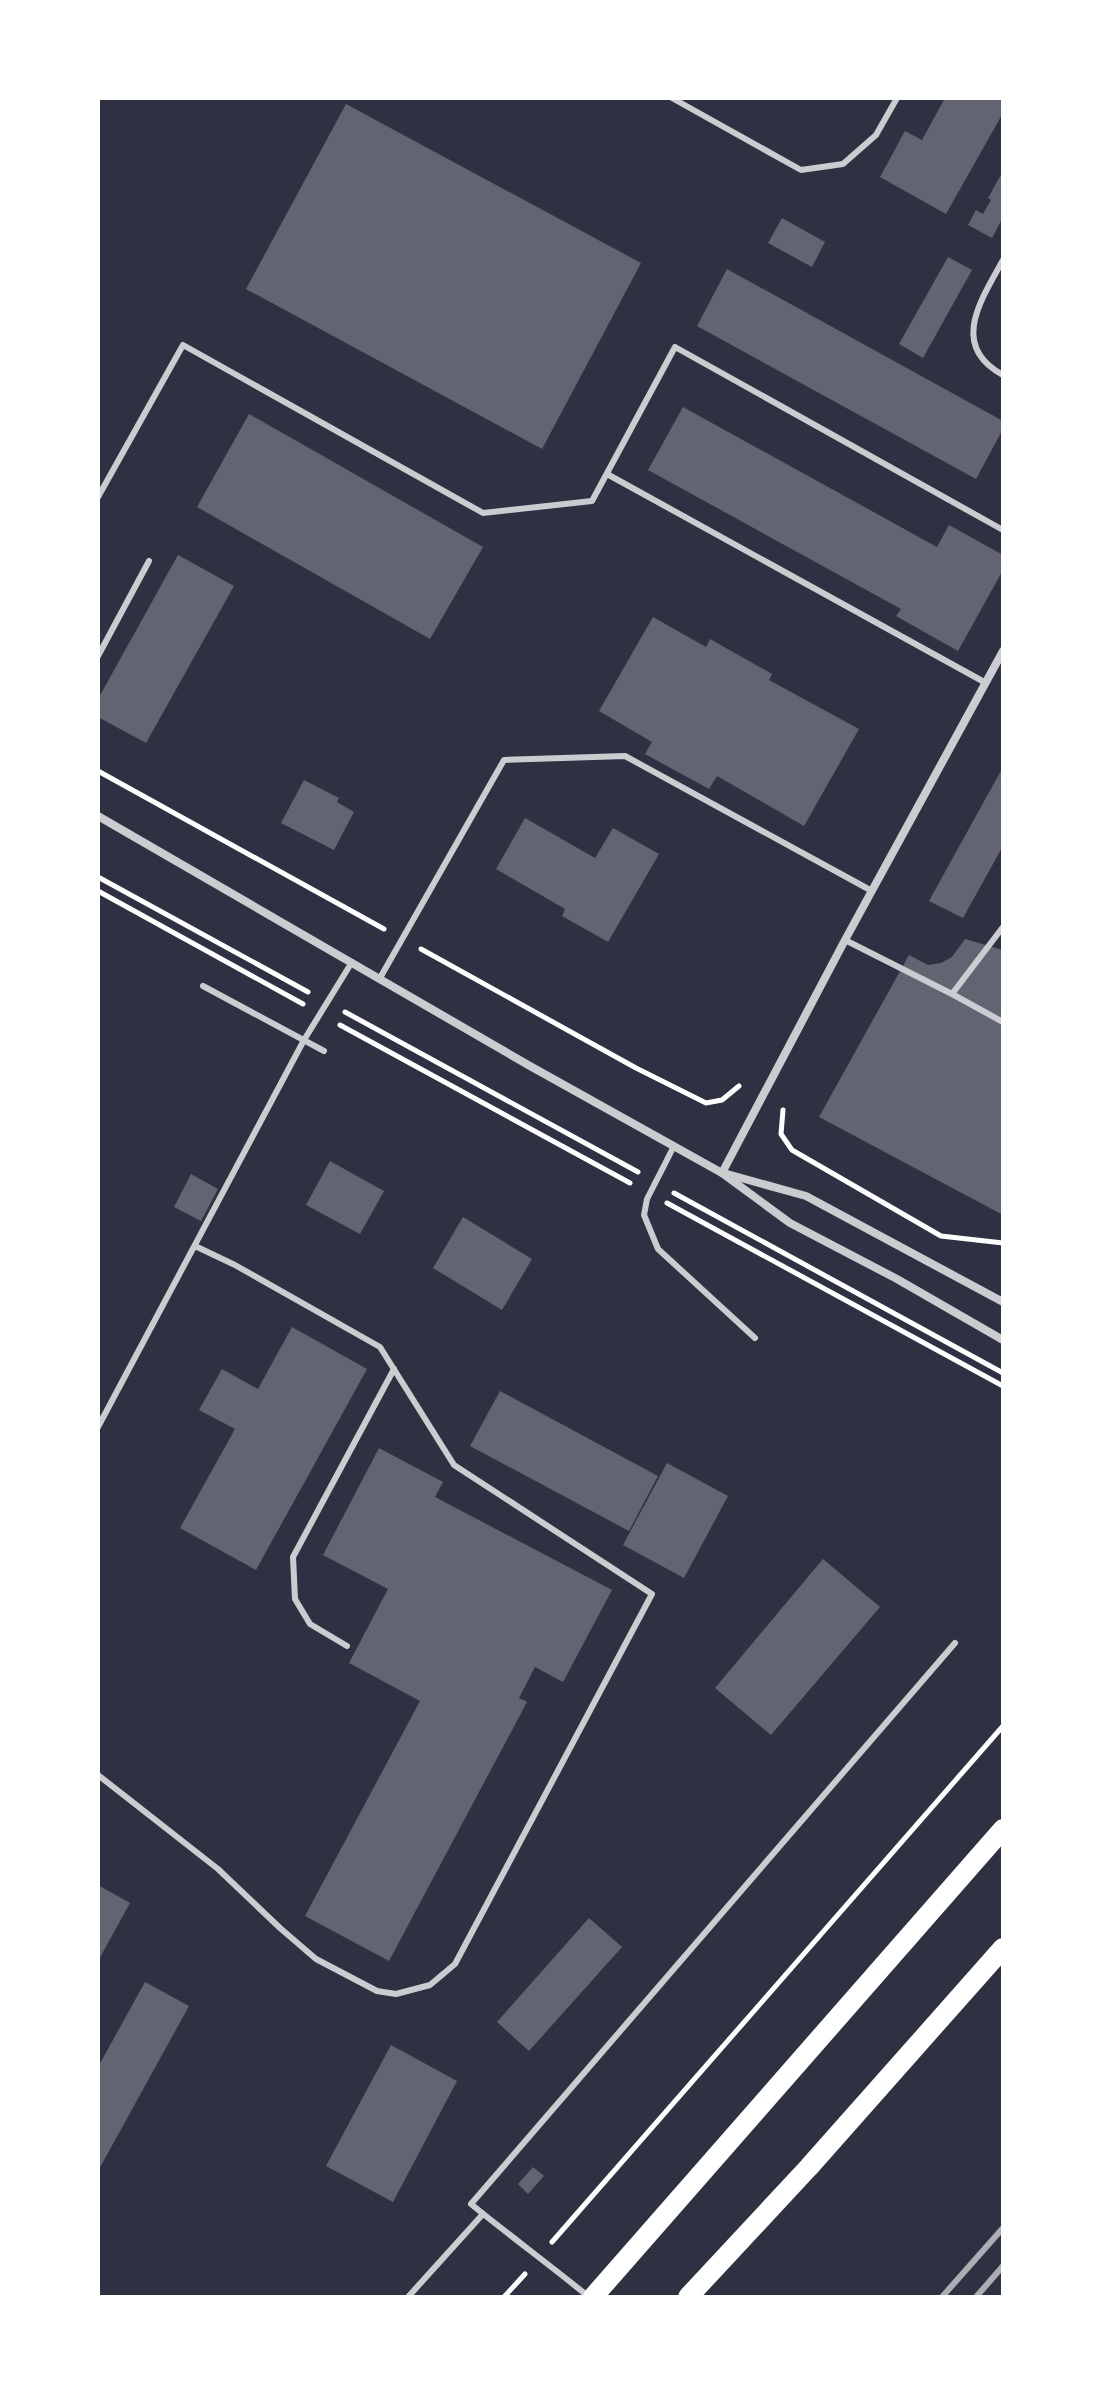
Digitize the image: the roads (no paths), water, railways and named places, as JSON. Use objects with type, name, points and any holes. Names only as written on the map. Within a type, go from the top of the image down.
[{"type":"main road","points":[[591,2297],[1003,1829]]},
{"type":"main road","points":[[688,2297],[809,2167],[1003,1948]]},
{"type":"street","points":[[722,1173],[1003,651]]},
{"type":"street","points":[[98,816],[722,1173],[790,1223],[897,1279],[1003,1340]]},
{"type":"street","points":[[722,1173],[806,1196],[1003,1302]]},
{"type":"lane","points":[[672,98],[801,170],[843,164],[876,135],[897,98]]},
{"type":"lane","points":[[1003,260],[984,294],[972,328],[976,352],[1003,375]]},
{"type":"lane","points":[[98,497],[183,345],[483,513],[592,501],[675,347],[1003,530]]},
{"type":"lane","points":[[607,474],[986,683]]},
{"type":"lane","points":[[98,656],[149,561]]},
{"type":"lane","points":[[380,978],[504,760],[625,756],[872,891]]},
{"type":"lane","points":[[952,994],[1003,927]]},
{"type":"lane","points":[[845,940],[1003,1022]]},
{"type":"lane","points":[[98,1427],[304,1040],[352,962]]},
{"type":"lane","points":[[203,986],[324,1051]]},
{"type":"lane","points":[[674,1146],[649,1193],[644,1215],[658,1249],[755,1338]]},
{"type":"lane","points":[[98,1775],[218,1869],[316,1959],[377,1991],[396,1994],[420,1988],[436,1980],[455,1964],[652,1594],[454,1465],[380,1347],[235,1265],[195,1246]]},
{"type":"lane","points":[[347,1646],[310,1624],[295,1599],[293,1557],[394,1369]]},
{"type":"lane","points":[[591,2297],[471,2204],[955,1643]]},
{"type":"lane","points":[[408,2297],[483,2214]]},
{"type":"railway","points":[[942,2297],[1003,2228]]},
{"type":"railway","points":[[976,2297],[1003,2266]]}]
